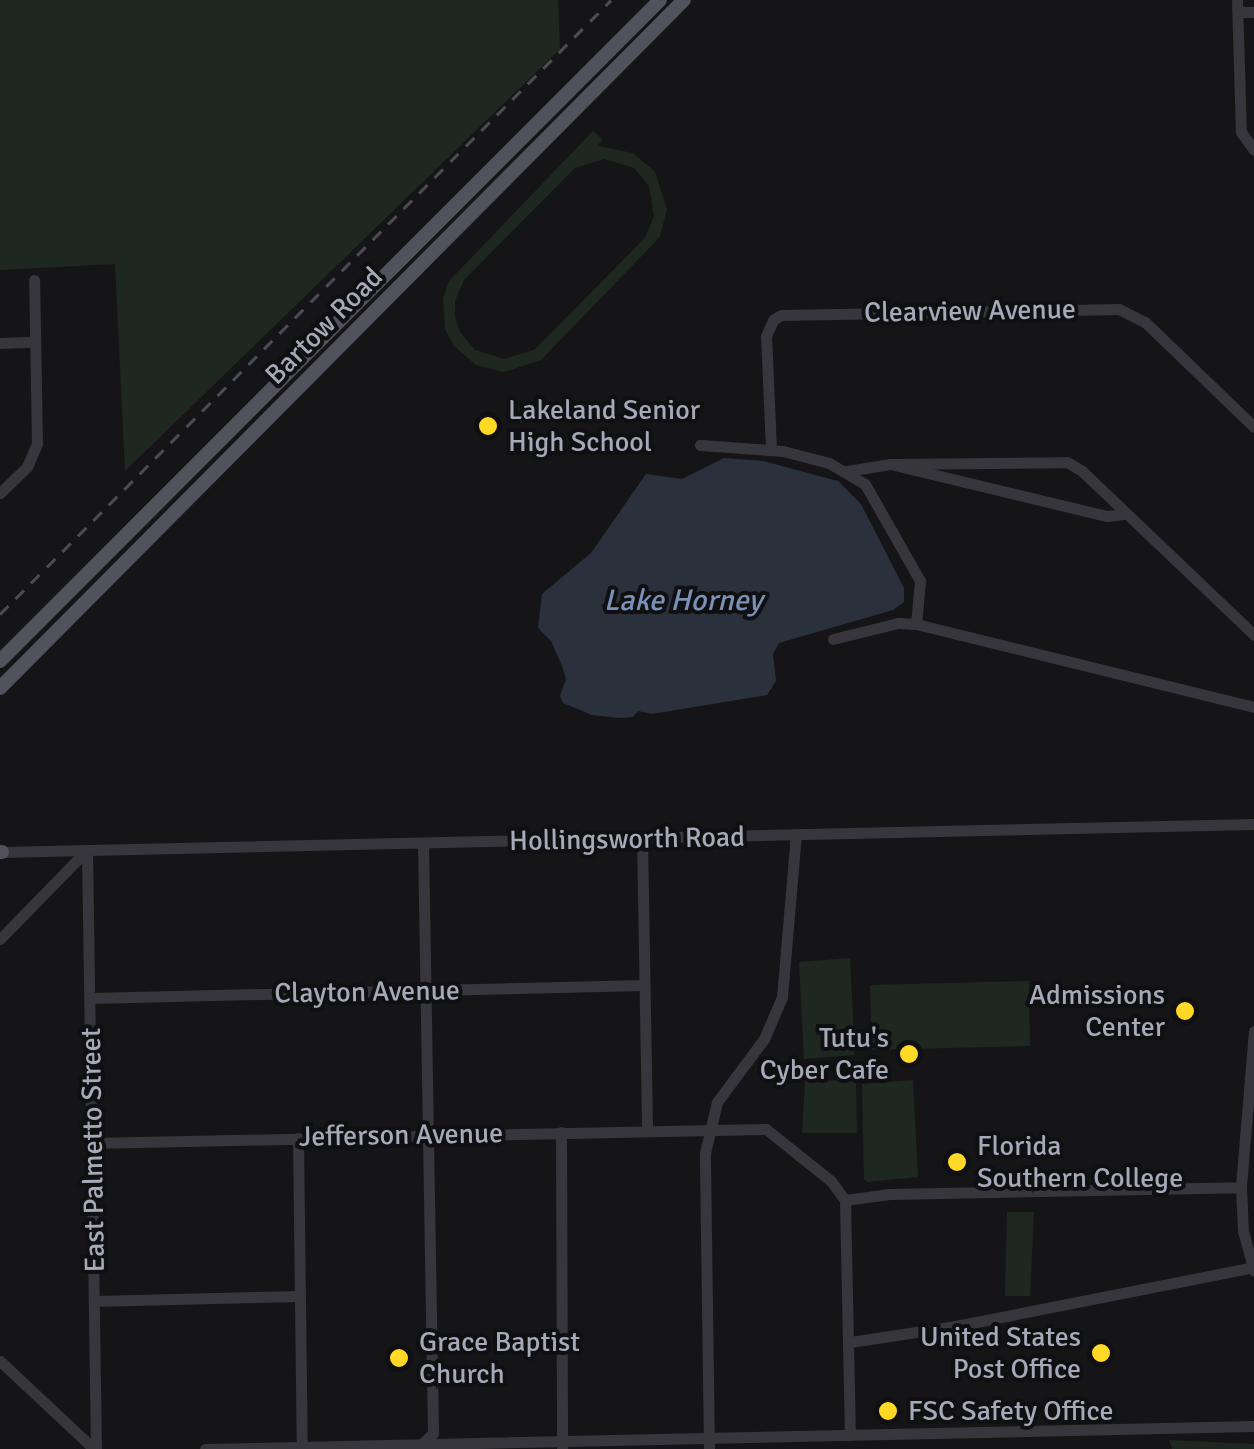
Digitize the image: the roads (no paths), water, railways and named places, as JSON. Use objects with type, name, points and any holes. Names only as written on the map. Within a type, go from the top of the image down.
[{"type":"main road","name":"Bartow Road","points":[[0,662],[660,0]]},
{"type":"main road","name":"Bartow Road","points":[[0,688],[684,0]]},
{"type":"street","points":[[1252,149],[1240,132],[1238,6],[1254,12]]},
{"type":"street","points":[[0,493],[26,466],[37,444],[34,280]]},
{"type":"street","name":"Clearview Avenue","points":[[771,449],[766,336],[773,320],[781,315],[1119,309],[1145,322],[1254,428]]},
{"type":"street","points":[[0,343],[35,342]]},
{"type":"street","points":[[302,358],[315,371]]},
{"type":"street","points":[[700,444],[771,449],[847,471],[865,484],[920,581],[916,624]]},
{"type":"street","points":[[847,471],[890,464],[1067,462],[1082,471],[1254,635]]},
{"type":"street","points":[[890,464],[1107,516],[1124,514]]},
{"type":"street","points":[[833,640],[898,623],[916,624],[1254,707]]},
{"type":"street","name":"Hollingsworth Road","points":[[1,852],[1254,824]]},
{"type":"street","points":[[709,1442],[705,1153],[727,1084],[764,1039],[782,997],[796,835]]},
{"type":"street","points":[[642,838],[647,1129]]},
{"type":"street","points":[[420,1446],[433,1433],[423,843]]},
{"type":"street","points":[[0,939],[87,850]]},
{"type":"street","name":"East Palmetto Street","points":[[87,850],[92,998],[95,1449]]},
{"type":"street","name":"Clayton Avenue","points":[[92,998],[643,985]]},
{"type":"street","points":[[850,1342],[922,1333],[1253,1269],[1243,1231],[1241,1187],[1254,1031]]},
{"type":"street","name":"Jefferson Avenue","points":[[92,1143],[756,1127],[778,1135],[832,1181],[845,1200]]},
{"type":"street","points":[[561,1132],[563,1445]]},
{"type":"street","points":[[298,1138],[302,1446]]},
{"type":"street","points":[[850,1434],[845,1200],[890,1194],[1241,1187]]},
{"type":"street","points":[[94,1301],[300,1296]]},
{"type":"street","points":[[0,1361],[95,1449]]},
{"type":"street","points":[[206,1449],[709,1442],[850,1434],[1254,1426]]},
{"type":"water","name":"Lake Horney","points":[[724,458],[763,461],[838,481],[861,504],[904,588],[904,602],[893,610],[779,643],[773,654],[776,681],[767,695],[652,714],[638,711],[633,717],[619,718],[592,715],[563,703],[560,696],[566,679],[562,666],[551,641],[538,628],[542,594],[591,553],[646,474],[682,479]]},
{"type":"railway","points":[[0,614],[611,0]]},
{"type":"place","name":"Lakeland Senior High School","points":[[488,426]]},
{"type":"place","name":"Admissions Center","points":[[1185,1011]]},
{"type":"place","name":"Tutu's Cyber Cafe","points":[[909,1054]]},
{"type":"place","name":"Florida Southern College","points":[[957,1162]]},
{"type":"place","name":"United States Post Office","points":[[1101,1353]]},
{"type":"place","name":"Grace Baptist Church","points":[[399,1358]]},
{"type":"place","name":"FSC Safety Office","points":[[888,1411]]}]
